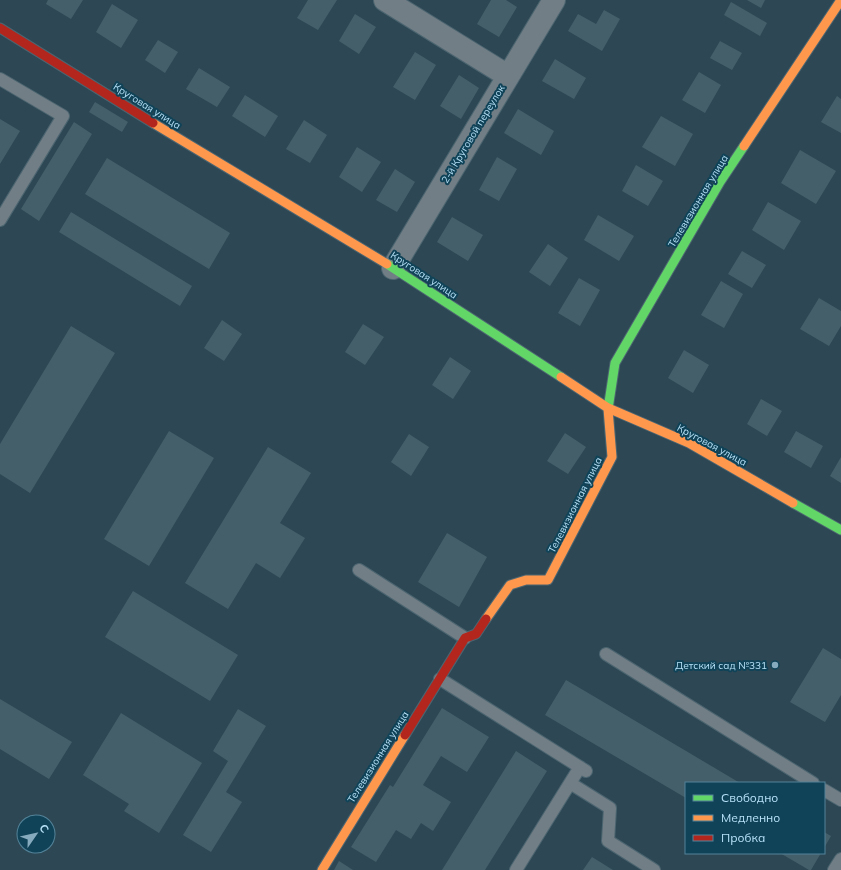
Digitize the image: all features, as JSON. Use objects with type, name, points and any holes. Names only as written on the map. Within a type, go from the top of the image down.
[{"type":"street","points":[[385,0],[508,76]]},
{"type":"street","name":"2-й Круговой переулок","points":[[393,268],[554,0]]},
{"type":"street","name":"Телевизионная улица","points":[[322,870],[465,638],[476,634],[510,585],[526,580],[548,580],[612,457],[608,408],[616,363],[720,182],[841,0]]},
{"type":"street","name":"Круговая улица","points":[[0,28],[135,112],[393,268],[608,408],[689,443],[841,530]]},
{"type":"lane","points":[[0,79],[63,116],[0,220]]},
{"type":"lane","points":[[359,570],[465,638]]},
{"type":"lane","points":[[606,654],[812,782]]},
{"type":"lane","points":[[440,679],[583,769],[570,783],[516,870]]},
{"type":"lane","points":[[570,783],[610,808],[608,841],[654,870]]},
{"type":"lane","points":[[825,791],[841,800]]},
{"type":"lane","points":[[834,870],[841,859]]},
{"type":"building","points":[[48,0],[83,0],[71,19],[46,4]]},
{"type":"building","points":[[308,0],[337,0],[318,30],[297,18]]},
{"type":"building","points":[[491,0],[506,0],[517,7],[499,37],[477,24]]},
{"type":"building","points":[[747,0],[765,0],[761,8]]},
{"type":"building","points":[[731,2],[767,23],[760,36],[724,15]]},
{"type":"building","points":[[112,4],[138,20],[121,48],[96,32]]},
{"type":"building","points":[[604,10],[620,19],[602,51],[568,31],[578,14],[596,24]]},
{"type":"building","points":[[355,14],[376,27],[359,54],[339,41]]},
{"type":"building","points":[[158,40],[178,52],[165,73],[145,60]]},
{"type":"building","points":[[720,41],[742,53],[732,70],[710,58]]},
{"type":"building","points":[[415,52],[436,65],[415,100],[393,87]]},
{"type":"building","points":[[555,59],[586,78],[574,99],[542,81]]},
{"type":"building","points":[[199,68],[230,87],[217,107],[186,89]]},
{"type":"building","points":[[699,72],[721,85],[705,113],[682,100]]},
{"type":"building","points":[[459,75],[479,88],[461,119],[440,106]]},
{"type":"building","points":[[245,95],[278,116],[265,137],[232,116]]},
{"type":"building","points":[[837,96],[841,99],[841,133],[821,122]]},
{"type":"building","points":[[95,102],[128,122],[122,132],[89,112]]},
{"type":"building","points":[[518,109],[554,131],[541,155],[504,133]]},
{"type":"building","points":[[661,116],[693,134],[675,166],[642,147]]},
{"type":"building","points":[[0,119],[20,131],[0,164]]},
{"type":"building","points":[[304,120],[327,135],[310,163],[286,149]]},
{"type":"building","points":[[74,122],[92,134],[39,221],[21,209]]},
{"type":"building","points":[[357,147],[381,162],[362,192],[339,177]]},
{"type":"building","points":[[800,150],[836,171],[816,204],[781,183]]},
{"type":"building","points":[[497,157],[517,169],[499,201],[479,190]]},
{"type":"building","points":[[107,158],[230,233],[209,269],[85,194]]},
{"type":"building","points":[[636,165],[663,181],[648,206],[622,191]]},
{"type":"building","points":[[395,169],[415,182],[397,212],[376,200]]},
{"type":"building","points":[[768,202],[801,221],[784,250],[752,230]]},
{"type":"building","points":[[71,212],[192,286],[180,306],[59,232]]},
{"type":"building","points":[[598,215],[634,236],[619,261],[584,240]]},
{"type":"building","points":[[452,217],[483,235],[468,261],[437,242]]},
{"type":"building","points":[[548,244],[568,258],[550,286],[529,272]]},
{"type":"building","points":[[742,251],[766,265],[752,288],[728,274]]},
{"type":"building","points":[[579,278],[600,290],[580,326],[558,313]]},
{"type":"building","points":[[721,281],[743,294],[724,328],[701,315]]},
{"type":"building","points":[[819,298],[841,311],[841,326],[829,346],[800,329]]},
{"type":"building","points":[[222,320],[242,334],[224,361],[204,348]]},
{"type":"building","points":[[363,324],[384,337],[365,365],[345,352]]},
{"type":"building","points":[[71,326],[115,353],[30,493],[0,474],[0,444]]},
{"type":"building","points":[[684,350],[709,365],[693,393],[668,378]]},
{"type":"building","points":[[450,357],[471,371],[453,399],[432,385]]},
{"type":"building","points":[[761,399],[782,411],[767,436],[747,424]]},
{"type":"building","points":[[169,431],[214,458],[149,566],[104,539]]},
{"type":"building","points":[[796,431],[823,446],[811,468],[784,452]]},
{"type":"building","points":[[565,433],[586,447],[568,474],[547,461]]},
{"type":"building","points":[[409,434],[429,447],[411,476],[391,462]]},
{"type":"building","points":[[268,447],[311,473],[280,523],[305,538],[280,578],[256,563],[228,609],[185,583]]},
{"type":"building","points":[[841,457],[841,483],[830,476]]},
{"type":"building","points":[[447,533],[487,557],[459,607],[418,582]]},
{"type":"building","points":[[133,591],[238,655],[210,701],[105,637]]},
{"type":"building","points":[[823,648],[841,659],[841,695],[825,722],[790,702]]},
{"type":"building","points":[[566,680],[738,782],[685,782],[685,797],[545,715]]},
{"type":"building","points":[[0,699],[72,742],[49,779],[0,749]]},
{"type":"building","points":[[442,708],[489,737],[467,772],[441,756],[423,785],[451,802],[433,831],[421,823],[411,839],[396,830],[376,862],[351,847],[390,785],[393,787]]},
{"type":"building","points":[[238,709],[266,726],[226,792],[242,802],[211,852],[183,835],[228,761],[213,751]]},
{"type":"building","points":[[121,713],[202,763],[159,833],[124,811],[129,804],[83,775]]},
{"type":"building","points":[[516,751],[547,771],[485,870],[442,870]]},
{"type":"building","points":[[825,833],[831,836],[825,846]]},
{"type":"building","points":[[782,854],[820,854],[811,870]]},
{"type":"building","points":[[592,857],[613,870],[583,870]]},
{"type":"building","points":[[339,861],[353,870],[334,870]]},
{"type":"traffic: fast","points":[[608,409],[615,363],[720,182],[744,146]]},
{"type":"traffic: fast","points":[[387,264],[561,377]]},
{"type":"traffic: fast","points":[[793,503],[841,530]]},
{"type":"traffic: slow","points":[[744,146],[841,0]]},
{"type":"traffic: slow","points":[[153,123],[387,264]]},
{"type":"traffic: slow","points":[[561,377],[608,408],[689,443],[793,503]]},
{"type":"traffic: slow","points":[[486,619],[510,585],[526,580],[548,580],[612,457],[608,409]]},
{"type":"traffic: slow","points":[[322,870],[405,735]]},
{"type":"traffic: jam","points":[[0,28],[153,123]]},
{"type":"traffic: jam","points":[[405,735],[465,638],[476,634],[486,619]]},
{"type":"place","name":"Детский сад №331","points":[[775,665]]}]
